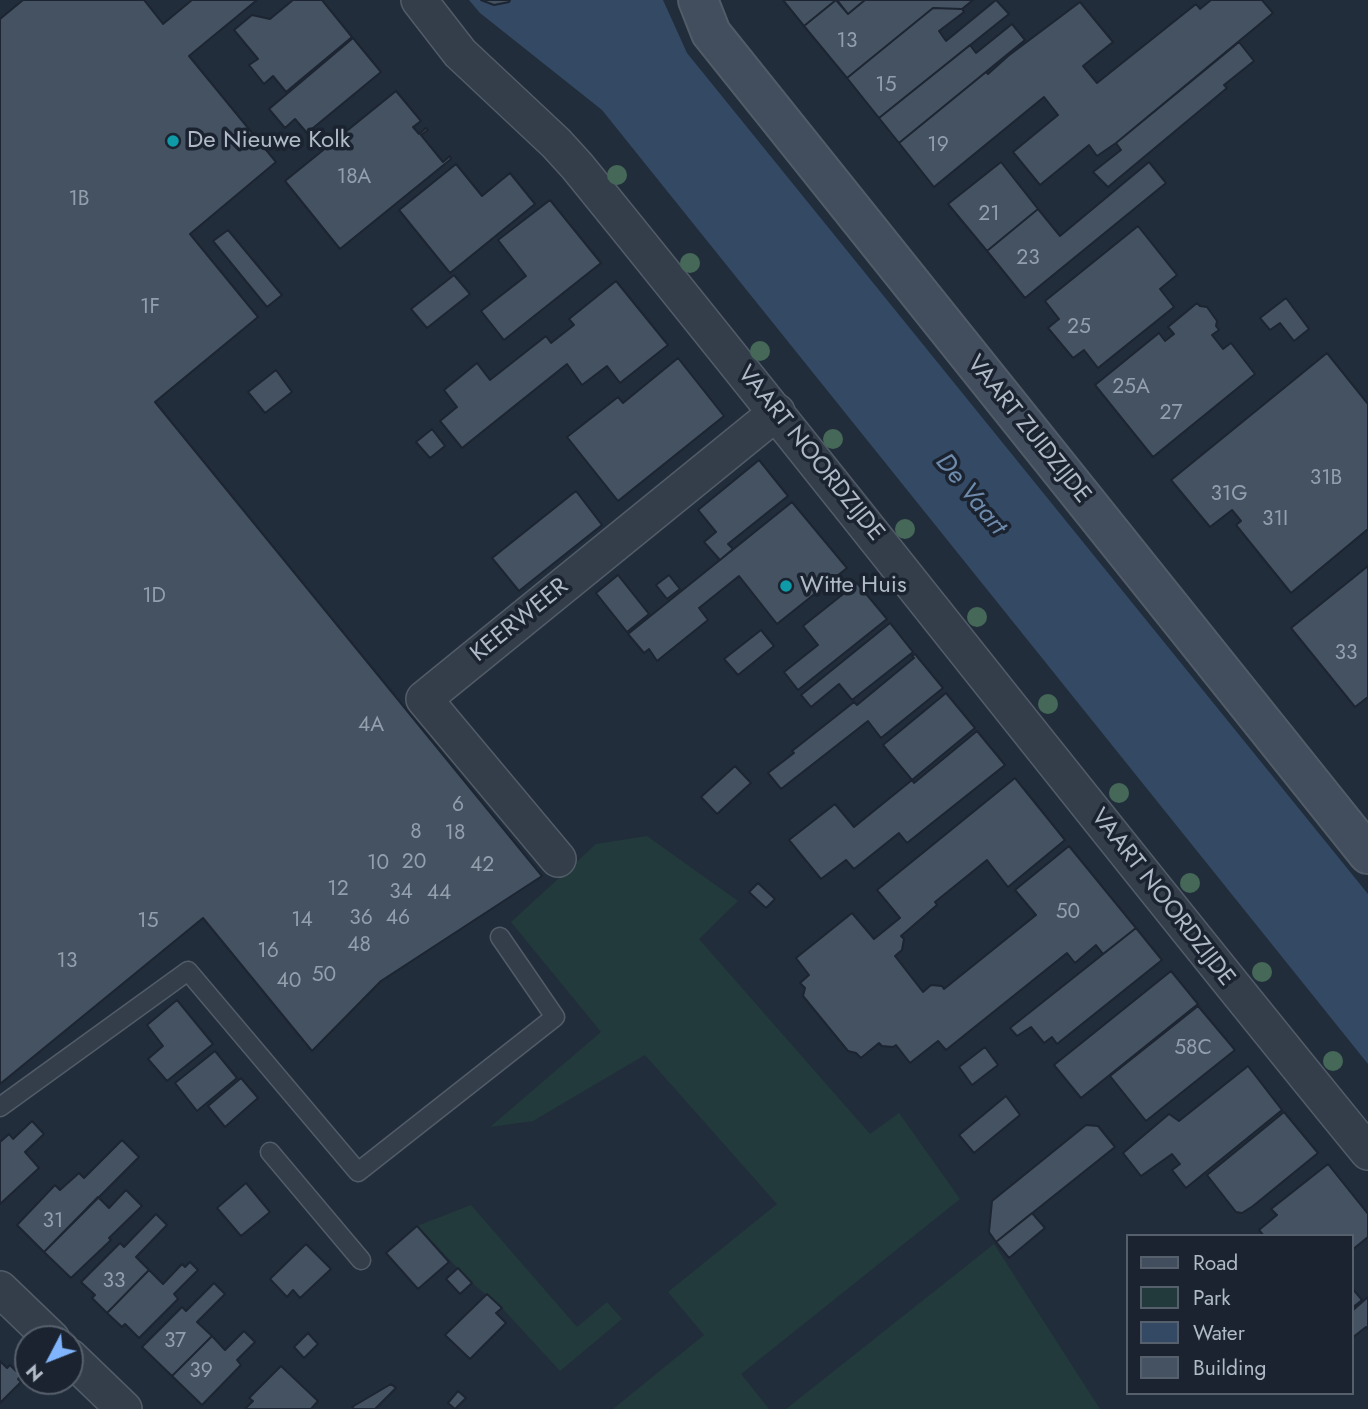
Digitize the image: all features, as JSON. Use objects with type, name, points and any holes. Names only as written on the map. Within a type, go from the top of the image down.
[{"type":"main road","name":"VAART ZUIDZIJDE","points":[[698,0],[711,33],[1368,854]]},
{"type":"street","name":"VAART NOORDZIJDE","points":[[419,0],[460,53],[577,166],[777,412],[1234,989],[1368,1152]]},
{"type":"street","name":"KEERWEER","points":[[558,859],[424,699],[777,412]]},
{"type":"street","points":[[0,1289],[37,1325]]},
{"type":"street","points":[[84,1370],[124,1409]]},
{"type":"lane","points":[[0,1107],[188,971],[358,1172],[555,1017],[500,937]]},
{"type":"lane","points":[[270,1152],[361,1260]]},
{"type":"green space","points":[[647,836],[738,901],[699,939],[870,1134],[899,1113],[960,1199],[741,1374],[769,1409],[613,1409],[704,1335],[668,1292],[777,1204],[645,1055],[533,1121],[490,1127],[601,1032],[511,922],[596,844]]},
{"type":"green space","points":[[471,1205],[577,1327],[607,1302],[622,1319],[560,1371],[502,1308],[472,1283],[417,1226]]},
{"type":"green space","points":[[994,1244],[1100,1409],[786,1409]]},
{"type":"water","name":"De Vaart","points":[[469,0],[663,0],[687,53],[1368,894],[1368,1064],[602,110],[480,13]]},
{"type":"building","name":"De Nieuwe Kolk","points":[[23,0],[144,0],[163,24],[192,0],[257,0],[189,56],[276,162],[190,234],[258,317],[155,402],[542,876],[381,981],[312,1051],[203,918],[0,1084],[0,19]]},
{"type":"building","points":[[293,0],[322,0],[352,37],[286,92],[273,76],[264,84],[249,65],[258,59],[234,30],[252,15],[270,19]]},
{"type":"building","points":[[481,0],[510,0],[494,5]]},
{"type":"building","points":[[783,0],[836,0],[804,26]]},
{"type":"building","points":[[836,0],[848,14],[865,0],[973,0],[962,9],[933,8],[847,78],[804,26]]},
{"type":"building","points":[[837,0],[865,0],[848,14]]},
{"type":"building","points":[[996,0],[1009,14],[879,118],[847,78],[933,8],[962,9],[964,12],[939,31],[946,41]]},
{"type":"building","points":[[1211,0],[1262,0],[1273,13],[1116,143],[1097,156],[1089,145],[1040,185],[1013,152],[1058,115],[1044,97],[934,187],[899,143],[986,72],[988,74],[1080,2],[1113,42],[1083,66],[1097,83],[1196,4],[1200,9]]},
{"type":"building","points":[[1012,24],[1025,40],[899,143],[879,118],[970,45],[976,53]]},
{"type":"building","points":[[353,38],[381,72],[307,133],[295,119],[285,128],[269,109]]},
{"type":"building","points":[[1239,42],[1254,61],[1224,85],[1227,88],[1108,187],[1093,172],[1121,150],[1116,143]]},
{"type":"building","points":[[396,91],[421,121],[413,127],[419,134],[426,128],[428,130],[421,135],[443,162],[450,156],[451,159],[340,249],[285,181]]},
{"type":"building","points":[[1001,162],[1038,209],[987,251],[948,204]]},
{"type":"building","points":[[1149,162],[1166,183],[1025,298],[987,251],[1038,209],[1060,236]]},
{"type":"building","points":[[456,164],[482,196],[510,173],[535,204],[450,273],[399,210]]},
{"type":"building","points":[[550,200],[601,263],[504,340],[481,311],[526,276],[498,240]]},
{"type":"building","points":[[1138,226],[1177,275],[1160,289],[1174,307],[1098,368],[1084,350],[1073,358],[1048,328],[1059,319],[1045,301]]},
{"type":"building","points":[[228,230],[282,295],[267,307],[213,241]]},
{"type":"building","points":[[454,275],[470,294],[427,328],[411,309]]},
{"type":"building","points":[[616,281],[668,345],[620,383],[607,366],[582,385],[567,364],[462,448],[440,421],[457,407],[444,390],[477,363],[490,380],[546,336],[551,343],[574,325],[569,319]]},
{"type":"building","points":[[1286,298],[1309,329],[1294,341],[1280,323],[1270,330],[1260,318]]},
{"type":"building","points":[[1197,303],[1207,307],[1217,321],[1219,330],[1212,335],[1223,349],[1231,343],[1255,374],[1153,457],[1095,385],[1159,333],[1165,341],[1174,334],[1168,327]]},
{"type":"building","points":[[1327,353],[1368,404],[1368,529],[1291,593],[1236,525],[1241,521],[1232,510],[1210,527],[1171,480]]},
{"type":"building","points":[[678,358],[724,416],[618,501],[567,437],[618,397],[623,403]]},
{"type":"building","points":[[276,370],[292,392],[265,413],[248,392]]},
{"type":"building","points":[[432,429],[445,446],[430,458],[416,442]]},
{"type":"building","points":[[759,460],[788,496],[728,544],[733,549],[720,560],[704,542],[716,532],[698,510]]},
{"type":"building","points":[[576,491],[602,525],[519,591],[492,558]]},
{"type":"building","name":"Witte Huis","points":[[792,502],[847,568],[777,624],[739,576],[699,608],[708,620],[657,661],[649,649],[644,653],[628,634]]},
{"type":"building","points":[[1368,566],[1368,697],[1355,707],[1291,628]]},
{"type":"building","points":[[618,575],[649,614],[627,632],[596,593]]},
{"type":"building","points":[[669,575],[680,589],[667,599],[656,585]]},
{"type":"building","points":[[857,583],[887,619],[798,690],[784,672],[818,645],[803,626]]},
{"type":"building","points":[[890,623],[913,652],[852,700],[839,684],[811,707],[801,695]]},
{"type":"building","points":[[761,630],[774,646],[738,675],[724,659]]},
{"type":"building","points":[[915,654],[943,688],[881,738],[868,721],[781,789],[768,773],[854,702],[857,705],[914,658],[912,656]]},
{"type":"building","points":[[946,693],[975,728],[912,780],[883,745]]},
{"type":"building","points":[[977,731],[1005,765],[907,843],[899,833],[854,869],[846,860],[821,879],[789,840],[835,804],[854,827],[912,780],[914,783]]},
{"type":"building","points":[[735,766],[751,783],[717,814],[701,797]]},
{"type":"building","points":[[1015,778],[1065,840],[1008,887],[987,860],[935,902],[937,905],[901,936],[904,939],[902,950],[895,956],[923,992],[931,985],[942,986],[944,989],[1036,915],[1015,890],[1069,846],[1136,928],[1103,954],[1096,945],[1075,963],[1067,953],[946,1050],[938,1041],[910,1063],[896,1045],[882,1046],[879,1043],[861,1058],[848,1051],[803,996],[805,988],[800,983],[809,975],[796,958],[852,913],[874,939],[900,918],[877,890]]},
{"type":"building","points":[[758,883],[775,899],[766,908],[749,892]]},
{"type":"building","points":[[1136,928],[1162,960],[1057,1044],[1052,1037],[1044,1043],[1031,1027],[1017,1036],[1010,1028]]},
{"type":"building","points":[[1171,971],[1198,1004],[1081,1098],[1054,1065]]},
{"type":"building","points":[[177,1000],[213,1044],[167,1081],[148,1059],[163,1046],[147,1025]]},
{"type":"building","points":[[1198,1006],[1235,1050],[1146,1121],[1110,1076]]},
{"type":"building","points":[[985,1047],[998,1065],[972,1085],[959,1067]]},
{"type":"building","points":[[215,1051],[237,1078],[197,1111],[175,1083]]},
{"type":"building","points":[[1248,1066],[1282,1110],[1186,1188],[1172,1170],[1180,1164],[1172,1154],[1141,1176],[1123,1153],[1169,1114],[1179,1121]]},
{"type":"building","points":[[241,1078],[258,1098],[225,1127],[208,1106]]},
{"type":"building","points":[[1006,1096],[1020,1115],[974,1153],[959,1135]]},
{"type":"building","points":[[1284,1112],[1318,1153],[1253,1206],[1242,1213],[1236,1212],[1207,1175]]},
{"type":"building","points":[[32,1121],[44,1134],[25,1152],[39,1168],[0,1204],[0,1142],[9,1134],[13,1139]]},
{"type":"building","points":[[1086,1125],[1098,1126],[1115,1147],[996,1242],[989,1232],[992,1201]]},
{"type":"building","points":[[122,1140],[139,1157],[44,1252],[17,1225],[55,1185],[60,1190],[79,1173],[84,1178]]},
{"type":"building","points":[[1328,1164],[1368,1214],[1368,1237],[1354,1248],[1354,1234],[1262,1234],[1259,1230],[1277,1215],[1271,1209]]},
{"type":"building","points":[[246,1183],[270,1212],[241,1236],[217,1208]]},
{"type":"building","points":[[126,1190],[142,1206],[71,1278],[44,1252],[98,1197],[109,1208]]},
{"type":"building","points":[[1032,1213],[1045,1228],[1009,1258],[996,1242]]},
{"type":"building","points":[[156,1214],[167,1225],[136,1257],[149,1270],[107,1313],[92,1298],[95,1295],[81,1282],[120,1243],[124,1247]]},
{"type":"building","points":[[417,1226],[449,1262],[418,1289],[386,1253]]},
{"type":"building","points":[[306,1244],[331,1269],[300,1298],[293,1290],[287,1297],[270,1279]]},
{"type":"building","points":[[190,1262],[198,1270],[174,1294],[178,1299],[139,1338],[125,1324],[122,1327],[107,1313],[149,1270],[163,1284],[182,1264],[185,1267]]},
{"type":"building","points":[[458,1268],[472,1283],[460,1294],[446,1279]]},
{"type":"building","points":[[214,1283],[225,1294],[197,1322],[212,1336],[172,1376],[142,1347],[182,1307],[186,1311]]},
{"type":"building","points":[[1354,1290],[1362,1300],[1354,1306]]},
{"type":"building","points":[[487,1294],[502,1308],[496,1313],[506,1323],[470,1359],[445,1335]]},
{"type":"building","points":[[1368,1297],[1368,1329],[1366,1327],[1354,1336],[1354,1309]]},
{"type":"building","points":[[244,1331],[255,1342],[237,1360],[241,1365],[202,1405],[172,1376],[212,1336],[225,1350]]},
{"type":"building","points":[[308,1333],[318,1344],[304,1358],[294,1347]]},
{"type":"building","points":[[0,1361],[7,1368],[10,1365],[14,1369],[14,1389],[0,1403]]},
{"type":"building","points":[[281,1366],[318,1401],[311,1409],[245,1409],[253,1401],[249,1398]]},
{"type":"building","points":[[391,1384],[396,1388],[375,1409],[352,1407]]},
{"type":"building","points":[[458,1391],[466,1398],[455,1409],[448,1403]]},
{"type":"place","name":"De Nieuwe Kolk","points":[[173,141]]},
{"type":"place","name":"Witte Huis","points":[[786,586]]}]
